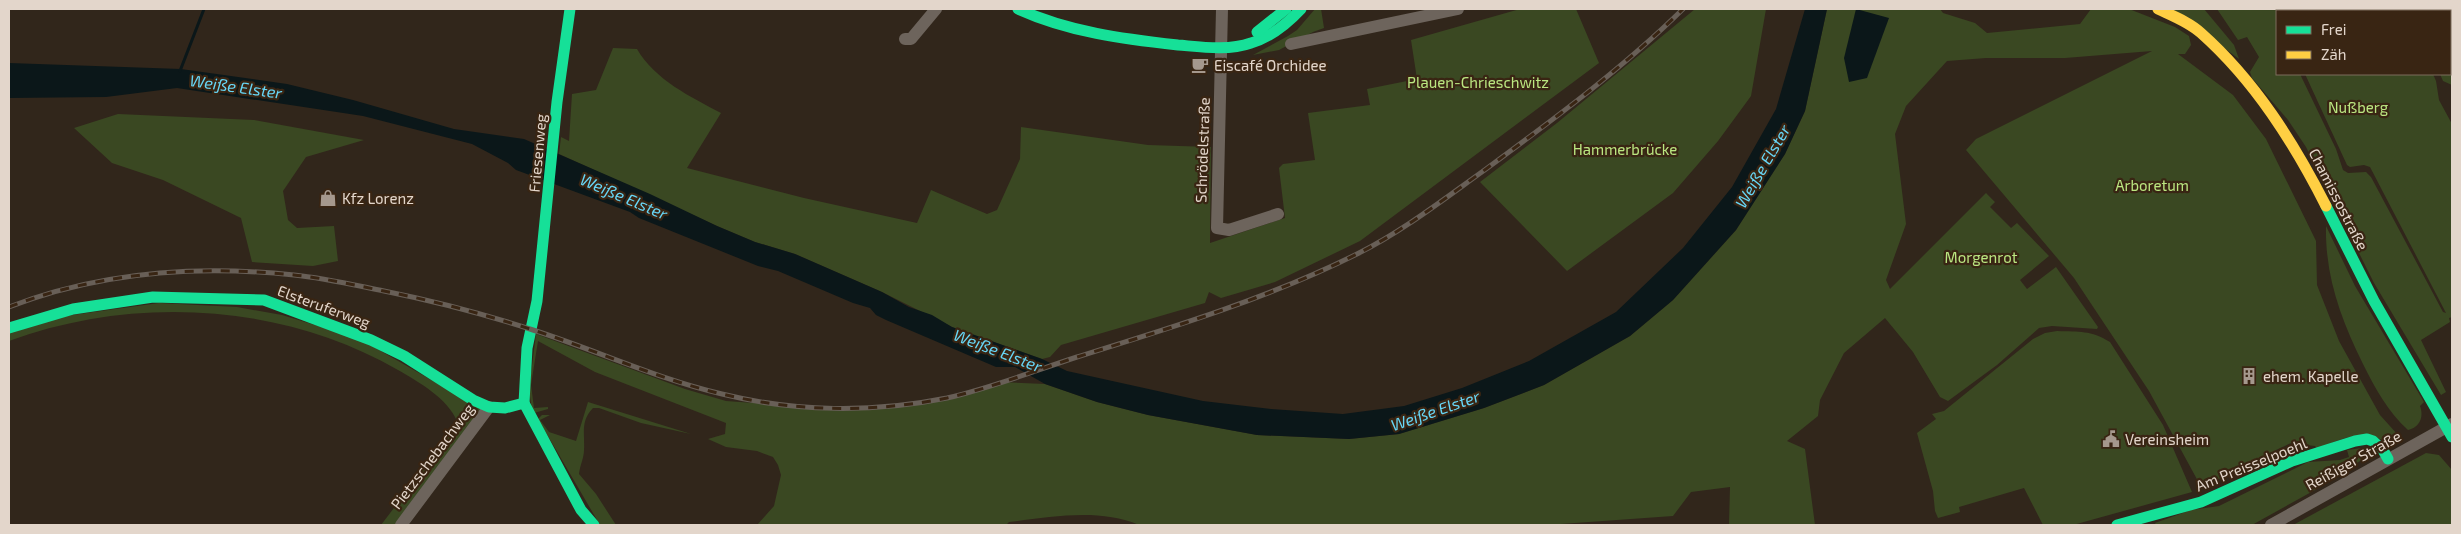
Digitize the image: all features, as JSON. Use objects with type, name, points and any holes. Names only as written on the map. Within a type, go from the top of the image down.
[{"type":"street","name":"Friesenweg","points":[[524,403],[527,348],[537,301],[549,198],[553,136],[570,9]]},
{"type":"street","points":[[905,39],[911,39],[936,9]]},
{"type":"street","points":[[1018,9],[1039,19],[1095,36],[1205,47],[1240,46],[1267,37],[1287,26],[1301,9]]},
{"type":"street","name":"Schrödelstraße","points":[[1222,9],[1217,228],[1229,230],[1278,214]]},
{"type":"street","points":[[1222,46],[1254,34],[1286,9]]},
{"type":"street","points":[[1291,44],[1458,9]]},
{"type":"street","name":"Chamissostraße","points":[[2158,9],[2187,23],[2201,33],[2252,88],[2284,130],[2299,154],[2374,301],[2450,430]]},
{"type":"street","name":"Elsteruferweg","points":[[9,328],[74,309],[153,297],[264,300],[372,340],[404,356],[473,400],[490,407],[505,408],[524,403]]},
{"type":"street","points":[[524,403],[581,510],[594,525]]},
{"type":"street","name":"Pietzschebachweg","points":[[401,525],[490,407]]},
{"type":"street","name":"Reißiger Straße","points":[[2271,525],[2388,459],[2450,430]]},
{"type":"street","name":"Am Preisselpoehl","points":[[2117,525],[2201,502],[2292,461],[2355,441],[2366,439],[2373,441],[2383,450],[2388,459]]},
{"type":"green space","points":[[1315,9],[1321,9],[1324,28],[1279,50],[1253,55],[1297,30]]},
{"type":"green space","name":"Plauen-Chrieschwitz","points":[[1520,9],[1576,9],[1599,63],[1360,241],[1275,282],[1221,298],[1209,292],[1205,303],[1061,345],[1050,357],[1042,359],[952,327],[882,292],[795,254],[755,242],[717,226],[559,154],[561,137],[569,141],[572,94],[596,90],[613,48],[637,49],[654,70],[674,87],[721,113],[687,168],[804,198],[917,223],[931,190],[987,214],[997,210],[1020,159],[1021,127],[1148,145],[1211,147],[1210,243],[1285,218],[1279,168],[1283,164],[1315,160],[1308,113],[1370,105],[1367,89],[1417,79],[1411,40]]},
{"type":"green space","name":"Hammerbrücke","points":[[1695,9],[1766,9],[1751,96],[1718,141],[1673,193],[1567,271],[1480,182],[1557,123]]},
{"type":"green space","points":[[1827,9],[1940,9],[1943,13],[1975,23],[1987,33],[2080,24],[2091,9],[2129,9],[2175,27],[2189,36],[2191,45],[2185,54],[2178,54],[2233,95],[2266,139],[2316,241],[2317,285],[2339,341],[2380,415],[2398,435],[2398,438],[2391,441],[2360,435],[2341,439],[2317,449],[2315,446],[2291,443],[2276,450],[2269,460],[2208,483],[2199,483],[2149,391],[2074,278],[1966,150],[1976,139],[2152,51],[2065,58],[1986,58],[1947,61],[1906,106],[1895,134],[1906,224],[1886,280],[1890,289],[1986,193],[1995,202],[1990,207],[2011,228],[2017,223],[2049,256],[2020,280],[2027,289],[2056,267],[2098,327],[2097,329],[2052,326],[2039,328],[1997,365],[1948,401],[1940,397],[1913,352],[1885,318],[1844,353],[1820,400],[1818,416],[1787,441],[1805,449],[1815,525],[1729,525],[1730,487],[1691,492],[1673,516],[1547,525],[1139,525],[1108,517],[1075,515],[1009,522],[1006,525],[757,525],[774,506],[781,475],[778,465],[773,457],[757,451],[726,447],[708,439],[725,434],[726,423],[595,372],[538,341],[531,385],[534,408],[548,407],[548,409],[534,413],[532,411],[529,389],[536,334],[685,389],[726,401],[827,408],[888,408],[950,397],[998,382],[1045,384],[1097,402],[1148,415],[1257,435],[1349,439],[1399,434],[1484,408],[1544,385],[1630,336],[1673,300],[1736,230],[1785,154],[1805,111]]},
{"type":"green space","points":[[2172,9],[2204,9],[2234,45],[2239,59]]},
{"type":"green space","name":"Nußberg","points":[[2217,9],[2409,9],[2276,10],[2276,75],[2300,75],[2336,149],[2343,170],[2348,173],[2366,172],[2371,177],[2443,312],[2446,313],[2370,167],[2364,165],[2350,167],[2347,165],[2305,75],[2433,75],[2439,100],[2452,124],[2452,317],[2449,318],[2450,322],[2421,340],[2446,392],[2441,395],[2374,283],[2306,147],[2288,120],[2252,78],[2250,72],[2259,57],[2247,37],[2238,40]]},
{"type":"green space","points":[[2452,9],[2452,85],[2443,81],[2440,75],[2451,75],[2451,10],[2418,10]]},
{"type":"green space","points":[[118,114],[254,120],[364,140],[306,157],[283,191],[288,220],[297,228],[334,226],[338,261],[313,266],[252,262],[241,218],[163,180],[112,163],[74,128]]},
{"type":"green space","points":[[2326,226],[2355,286],[2424,402],[2420,406],[2422,414],[2420,421],[2412,429],[2408,430],[2401,423],[2382,399],[2348,331],[2331,280],[2326,245]]},
{"type":"green space","points":[[159,303],[237,307],[282,315],[358,338],[482,409],[396,525],[381,525],[454,429],[457,421],[453,413],[440,398],[398,370],[353,348],[306,331],[257,319],[207,313],[156,312],[106,317],[57,326],[9,341],[9,333],[65,316]]},
{"type":"green space","points":[[2057,331],[2091,334],[2110,342],[2163,425],[2192,492],[2073,525],[2043,525],[2024,488],[1959,507],[1960,512],[1938,518],[1935,511],[1933,491],[1917,433],[1936,419],[1932,414],[1944,411],[2033,339],[2045,333]]},
{"type":"green space","points":[[588,402],[691,434],[641,423],[599,408],[593,408],[586,418],[584,453],[579,474],[596,494],[616,525],[600,525],[538,419],[542,415],[550,415],[540,420],[549,432],[576,441]]},
{"type":"green space","points":[[2369,447],[2371,454],[2315,490],[2252,525],[2156,525],[2155,523],[2191,510],[2219,506],[2308,462],[2340,460],[2349,457],[2347,450]]},
{"type":"green space","points":[[2426,453],[2439,455],[2452,470],[2452,525],[2293,525]]},
{"type":"water","name":"Weiße Elster","points":[[1805,9],[1827,9],[1805,111],[1785,154],[1736,230],[1673,300],[1630,336],[1544,385],[1484,408],[1399,434],[1349,439],[1257,435],[1148,415],[1097,402],[1045,384],[1015,367],[996,367],[886,320],[876,315],[870,308],[853,303],[778,271],[758,266],[639,218],[630,212],[516,170],[508,163],[472,144],[363,116],[177,88],[106,97],[9,98],[9,63],[181,69],[287,84],[353,100],[454,129],[524,139],[650,194],[717,226],[755,242],[795,254],[882,292],[909,307],[932,315],[952,327],[1042,359],[1067,371],[1203,401],[1271,409],[1343,414],[1404,406],[1462,388],[1529,361],[1616,312],[1683,248],[1732,187],[1776,109]]},
{"type":"water","points":[[1856,9],[1889,18],[1867,78],[1849,82],[1844,58]]},
{"type":"waterway","points":[[180,71],[204,9]]},
{"type":"railway","points":[[9,307],[43,295],[78,286],[150,274],[222,271],[294,275],[403,295],[478,313],[557,338],[698,388],[750,400],[806,407],[834,408],[863,408],[919,403],[947,398],[996,384],[1219,311],[1289,285],[1357,254],[1423,214],[1537,131],[1636,52],[1683,9]]},
{"type":"traffic: fast","points":[[570,9],[557,102],[537,301],[527,348],[524,403],[581,510],[594,525]]},
{"type":"traffic: fast","points":[[1018,9],[1037,17],[1096,33],[1157,43],[1215,48],[1233,47],[1265,37],[1290,20],[1301,9]]},
{"type":"traffic: fast","points":[[1257,32],[1286,9]]},
{"type":"traffic: fast","points":[[2326,206],[2374,301],[2452,437]]},
{"type":"traffic: fast","points":[[9,328],[73,309],[153,297],[264,300],[371,340],[404,356],[473,400],[489,407],[505,408],[524,403]]},
{"type":"traffic: fast","points":[[2117,525],[2201,502],[2292,461],[2355,441],[2367,439],[2373,441],[2383,450],[2388,459]]},
{"type":"traffic: slow","points":[[2158,9],[2196,29],[2239,71],[2287,136],[2326,206]]},
{"type":"place","name":"Eiscafé Orchidee","points":[[1200,65]]},
{"type":"place","name":"Kfz Lorenz","points":[[328,198]]},
{"type":"place","name":"ehem. Kapelle","points":[[2249,376]]},
{"type":"place","name":"Vereinsheim","points":[[2111,439]]},
{"type":"park label","name":"Arboretum","points":[[2152,185]]},
{"type":"park label","name":"Morgenrot","points":[[1981,257]]}]
